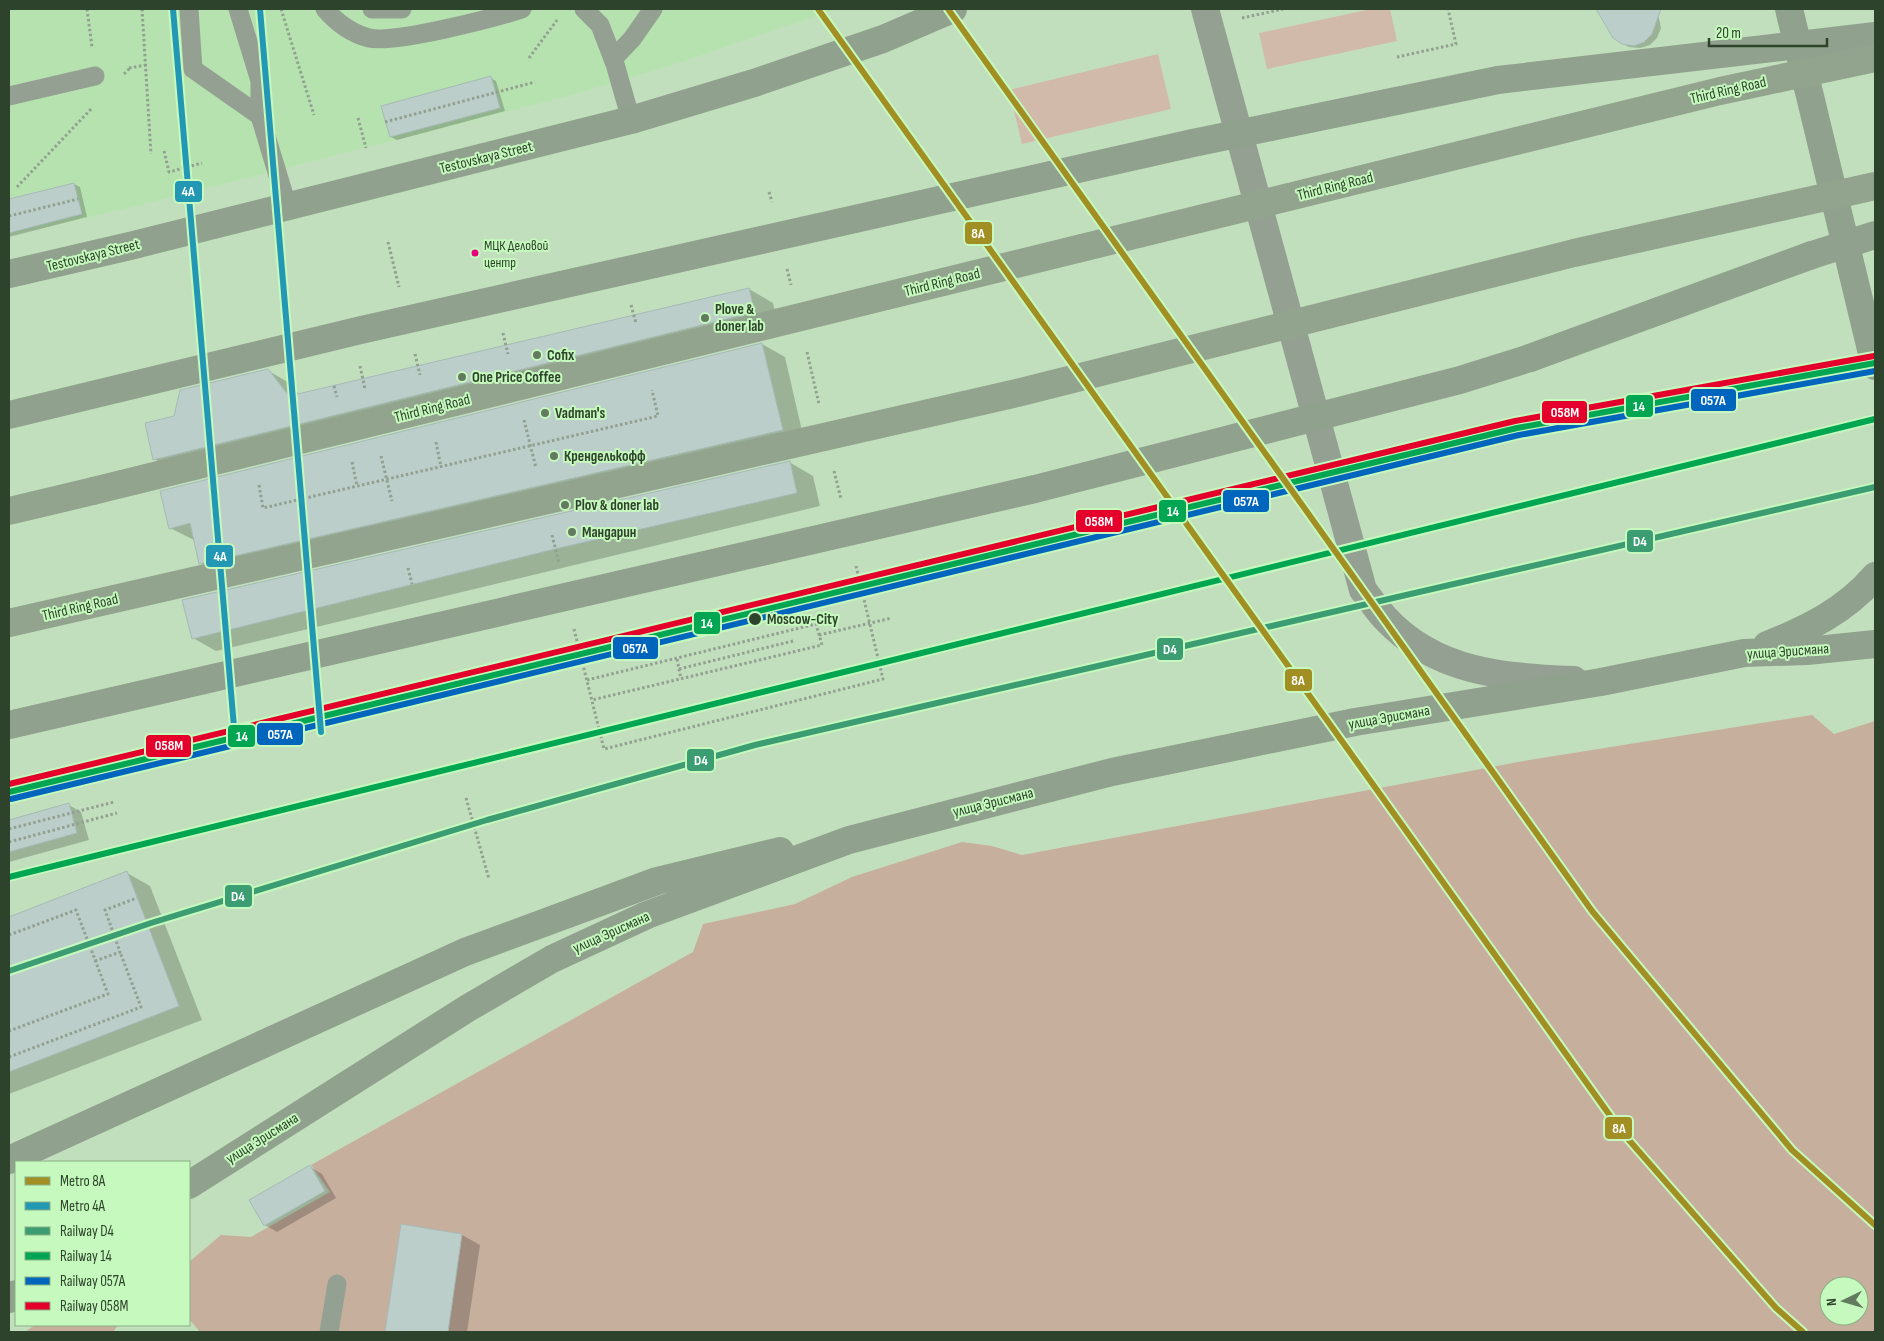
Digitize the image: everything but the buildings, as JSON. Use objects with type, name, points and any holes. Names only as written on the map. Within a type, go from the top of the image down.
[{"type":"main road","name":"Testovskaya Street","points":[[9,274],[134,245],[630,120],[754,83],[874,42],[953,9]]},
{"type":"main road","points":[[1789,9],[1875,366]]},
{"type":"main road","points":[[9,415],[370,328],[1174,147],[1498,80],[1875,36]]},
{"type":"main road","name":"Third Ring Road","points":[[9,511],[1720,91],[1875,58]]},
{"type":"main road","name":"Third Ring Road","points":[[9,623],[1016,394],[1574,253],[1875,186]]},
{"type":"main road","points":[[9,725],[1035,489],[1460,380],[1530,358],[1812,255],[1875,235]]},
{"type":"main road","points":[[1744,653],[1804,631],[1834,613],[1870,585]]},
{"type":"main road","name":"улица Эрисмана","points":[[190,1184],[468,1008],[552,959],[647,915],[848,840],[1112,772],[1355,722],[1601,682],[1744,653],[1807,651],[1875,644]]},
{"type":"main road","points":[[9,1160],[465,952],[657,881],[761,854],[848,840]]},
{"type":"street","points":[[1205,9],[1364,590],[1385,618],[1418,645],[1458,666],[1510,677],[1601,682]]},
{"type":"lane","points":[[189,9],[193,69],[260,116]]},
{"type":"lane","points":[[238,9],[260,81],[260,116],[287,205]]},
{"type":"lane","points":[[325,9],[335,21],[352,32],[370,39],[395,40],[522,9]]},
{"type":"lane","points":[[372,9],[402,9]]},
{"type":"lane","points":[[584,9],[600,24],[613,59],[630,120]]},
{"type":"lane","points":[[613,59],[632,39],[653,9]]},
{"type":"lane","points":[[9,96],[95,76]]},
{"type":"lane","points":[[329,1332],[337,1284]]},
{"type":"path","points":[[87,9],[95,76]]},
{"type":"path","points":[[142,9],[152,154]]},
{"type":"path","points":[[281,9],[314,115]]},
{"type":"path","points":[[1238,18],[1283,9]]},
{"type":"path","points":[[1397,57],[1456,44],[1448,9]]},
{"type":"path","points":[[529,58],[557,20]]},
{"type":"path","points":[[124,75],[130,68]]},
{"type":"path","points":[[385,122],[535,82]]},
{"type":"path","points":[[17,187],[97,103]]},
{"type":"path","points":[[358,118],[366,148]]},
{"type":"path","points":[[164,151],[169,172],[202,164]]},
{"type":"path","points":[[9,216],[78,199]]},
{"type":"path","points":[[634,315],[636,324]]},
{"type":"path","points":[[506,345],[510,364]]},
{"type":"path","points":[[259,483],[263,508],[658,416],[652,388]]},
{"type":"path","points":[[524,418],[537,474]]},
{"type":"path","points":[[381,453],[387,479]]},
{"type":"path","points":[[551,530],[560,568]]},
{"type":"path","points":[[819,635],[892,618]]},
{"type":"path","points":[[573,624],[604,749],[883,679]]},
{"type":"path","points":[[587,680],[816,624],[822,644],[592,700]]},
{"type":"path","points":[[679,669],[793,641]]},
{"type":"path","points":[[677,659],[682,679]]},
{"type":"path","points":[[466,798],[489,879]]},
{"type":"path","points":[[9,829],[114,802]]},
{"type":"path","points":[[9,842],[117,813]]},
{"type":"path","points":[[9,1057],[141,1007],[105,910],[138,898]]},
{"type":"path","points":[[9,936],[76,910],[108,994],[9,1031]]},
{"type":"path","points":[[96,961],[120,952]]},
{"type":"shaded area","points":[[9,9],[836,9],[675,64],[568,96],[128,208],[9,235]]},
{"type":"shaded area","points":[[1371,9],[1390,9],[1397,41],[1267,69],[1259,33]]},
{"type":"shaded area","points":[[1158,54],[1171,109],[1022,144],[1009,90]]},
{"type":"shaded area","points":[[1812,715],[1834,734],[1875,721],[1875,1332],[200,1332],[190,1320],[190,1261],[221,1235],[251,1237],[330,1192],[311,1165],[693,952],[703,924],[795,904],[852,877],[962,842],[992,846],[1022,855],[1529,760]]},
{"type":"shaded area","points":[[34,1326],[117,1326],[113,1332],[25,1332]]},
{"type":"metro line","name":"4А","points":[[173,9],[235,739]]},
{"type":"metro line","name":"4А","points":[[260,9],[321,732]]},
{"type":"metro line","name":"8А","points":[[818,9],[1621,1131],[1776,1308],[1803,1332]]},
{"type":"metro line","name":"8А","points":[[948,9],[1592,911],[1792,1150],[1875,1225]]},
{"type":"rail line","name":"058М","points":[[9,784],[1515,421],[1874,356]]},
{"type":"rail line","name":"14","points":[[9,792],[1517,428],[1875,363]]},
{"type":"rail line","name":"057А","points":[[11,799],[1519,435],[1875,371]]},
{"type":"rail line","name":"14","points":[[9,877],[1875,419]]},
{"type":"rail line","name":"D4","points":[[9,971],[151,923],[487,820],[755,745],[1875,487]]},
{"type":"place","name":"МЦК Деловой центр","points":[[475,253]]},
{"type":"place","name":"Plove & doner lab","points":[[705,318]]},
{"type":"place","name":"Cofix","points":[[537,355]]},
{"type":"place","name":"One Price Coffee","points":[[462,377]]},
{"type":"place","name":"Vadman's","points":[[545,413]]},
{"type":"place","name":"Кренделькофф","points":[[554,456]]},
{"type":"place","name":"Plov & doner lab","points":[[565,505]]},
{"type":"place","name":"Мандарин","points":[[572,532]]},
{"type":"place","name":"Moscow-City","points":[[755,619]]}]
